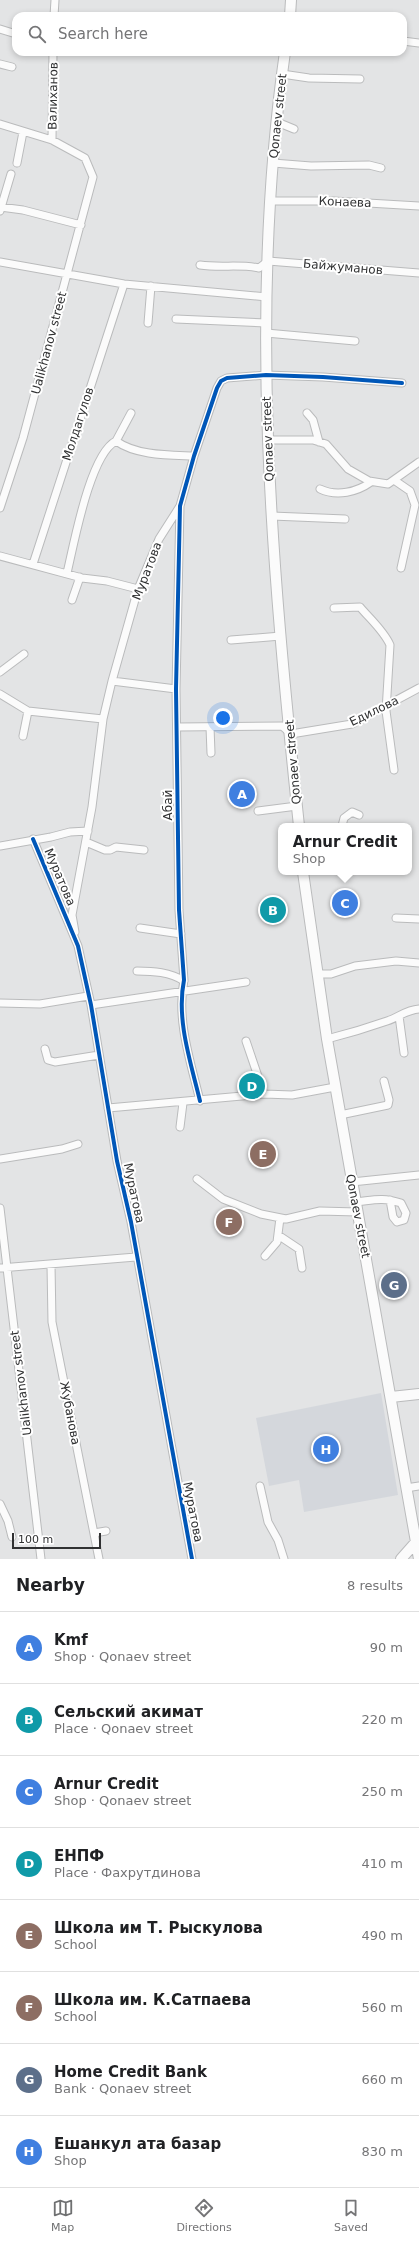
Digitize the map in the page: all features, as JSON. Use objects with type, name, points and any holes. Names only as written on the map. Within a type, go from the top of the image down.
[{"type":"main road","points":[[290,12],[292,0]]},
{"type":"main road","name":"Qonaev street","points":[[284,56],[273,163],[268,261],[266,328],[267,440],[281,636],[299,823]]},
{"type":"main road","name":"Qonaev street","points":[[303,875],[335,1087],[419,1559]]},
{"type":"main road","points":[[391,1397],[419,1394]]},
{"type":"main road","points":[[401,1559],[416,1542]]},
{"type":"street","points":[[54,0],[54,12]]},
{"type":"street","points":[[0,29],[12,33]]},
{"type":"street","points":[[407,42],[419,43]]},
{"type":"street","name":"Валиханов","points":[[52,140],[53,56]]},
{"type":"street","points":[[0,64],[12,67]]},
{"type":"street","points":[[282,74],[309,78],[360,78]]},
{"type":"street","points":[[277,122],[294,129]]},
{"type":"street","points":[[0,124],[52,140]]},
{"type":"street","points":[[17,164],[23,132]]},
{"type":"street","name":"Ualikhanov street","points":[[0,508],[23,438],[68,275],[93,176],[85,158],[52,140]]},
{"type":"street","points":[[273,163],[311,166],[370,165],[381,168]]},
{"type":"street","points":[[11,174],[0,208],[23,210],[81,225]]},
{"type":"street","name":"Конаева","points":[[271,200],[334,201],[419,206]]},
{"type":"street","points":[[200,265],[219,268],[239,268],[246,265],[259,268],[268,261]]},
{"type":"street","name":"Байжуманов","points":[[268,261],[419,273]]},
{"type":"street","points":[[0,262],[124,284],[267,297]]},
{"type":"street","name":"Молдагулов","points":[[33,564],[124,284]]},
{"type":"street","points":[[148,323],[151,286]]},
{"type":"street","points":[[176,319],[266,328],[355,340]]},
{"type":"street","points":[[180,506],[194,456],[221,382],[227,378],[266,375],[323,376],[402,384]]},
{"type":"street","points":[[67,573],[90,481],[109,444],[116,441],[130,413]]},
{"type":"street","points":[[307,413],[313,420],[319,442]]},
{"type":"street","points":[[267,440],[319,442],[326,444],[348,469],[371,482],[388,484],[419,462]]},
{"type":"street","points":[[116,441],[122,445],[161,455],[194,456]]},
{"type":"street","points":[[394,480],[410,491],[415,506],[400,568]]},
{"type":"street","points":[[320,489],[330,494],[360,490],[371,482]]},
{"type":"street","name":"Муратова","points":[[180,506],[159,539],[138,589],[112,681],[103,719],[88,831],[72,915],[91,1005],[108,1108],[192,1559]]},
{"type":"street","name":"Абай","points":[[180,506],[176,689],[178,727],[179,910],[184,981],[182,991],[184,1031],[200,1101]]},
{"type":"street","points":[[272,516],[345,519]]},
{"type":"street","points":[[0,556],[80,577],[108,581],[138,589]]},
{"type":"street","points":[[72,600],[80,577]]},
{"type":"street","points":[[334,608],[360,607],[378,630],[386,636],[390,645],[386,704],[394,770]]},
{"type":"street","points":[[369,630],[378,630]]},
{"type":"street","points":[[231,640],[281,636]]},
{"type":"street","points":[[0,672],[24,654]]},
{"type":"street","points":[[112,681],[176,689]]},
{"type":"street","name":"Едилова","points":[[291,734],[352,724],[386,704],[419,688]]},
{"type":"street","points":[[0,694],[28,712],[103,719]]},
{"type":"street","points":[[23,736],[28,712]]},
{"type":"street","points":[[178,727],[282,726],[291,734]]},
{"type":"street","points":[[210,727],[211,753]]},
{"type":"street","points":[[258,811],[297,806]]},
{"type":"street","points":[[343,823],[344,818],[352,812],[359,815]]},
{"type":"street","points":[[0,846],[70,832],[88,831]]},
{"type":"street","name":"Муратова","points":[[33,839],[78,946]]},
{"type":"street","points":[[86,842],[105,850],[116,848],[144,850]]},
{"type":"street","points":[[396,918],[419,919]]},
{"type":"street","points":[[140,928],[181,934]]},
{"type":"street","points":[[317,974],[331,974],[355,966],[396,961],[419,963]]},
{"type":"street","points":[[137,971],[158,972],[177,977],[184,981]]},
{"type":"street","points":[[91,1005],[246,982]]},
{"type":"street","points":[[0,1003],[40,1004],[88,996]]},
{"type":"street","points":[[327,1039],[365,1029],[399,1016],[403,1012],[419,1009]]},
{"type":"street","points":[[399,1016],[404,1053]]},
{"type":"street","points":[[246,1041],[264,1094]]},
{"type":"street","points":[[45,1049],[48,1060],[55,1062],[99,1055]]},
{"type":"street","points":[[340,1115],[388,1105],[389,1100],[384,1081]]},
{"type":"street","points":[[108,1108],[183,1103],[264,1094],[292,1095],[335,1087]]},
{"type":"street","points":[[180,1128],[183,1103]]},
{"type":"street","points":[[0,1159],[62,1149],[78,1144]]},
{"type":"street","points":[[352,1182],[419,1175]]},
{"type":"street","points":[[197,1179],[223,1199],[261,1214],[280,1218],[320,1211],[357,1212]]},
{"type":"street","points":[[355,1202],[381,1198],[390,1200]]},
{"type":"street","name":"Ualikhanov street","points":[[0,1208],[4,1268],[41,1559]]},
{"type":"street","points":[[265,1256],[277,1242],[280,1218]]},
{"type":"street","points":[[278,1235],[299,1249],[302,1268]]},
{"type":"street","points":[[4,1268],[136,1257]]},
{"type":"street","name":"Жубанова","points":[[50,1265],[52,1322],[99,1559]]},
{"type":"street","points":[[260,1486],[268,1522],[278,1540],[284,1559]]},
{"type":"street","points":[[406,1488],[419,1486]]},
{"type":"street","points":[[0,1504],[8,1521],[12,1537]]},
{"type":"street","points":[[94,1533],[106,1532]]},
{"type":"shaded area","points":[[381,1393],[398,1495],[304,1512],[299,1480],[269,1486],[256,1418]]},
{"type":"cycle path","points":[[200,1101],[189,1057],[183,1026],[182,1010],[184,980],[179,910],[176,689],[180,506],[194,456],[217,388],[221,381],[227,378],[266,375],[323,377],[402,383]]},
{"type":"cycle path","points":[[33,839],[78,946],[91,1005],[117,1161],[131,1222],[192,1559]]},
{"type":"place","name":"Kmf","points":[[242,794]]},
{"type":"place","name":"Arnur Credit","points":[[345,903]]},
{"type":"place","name":"Сельский акимат","points":[[273,910]]},
{"type":"place","name":"ЕНПФ","points":[[252,1086]]},
{"type":"place","name":"Школа им Т. Рыскулова","points":[[263,1154]]},
{"type":"place","name":"Школа им. К.Сатпаева","points":[[229,1222]]},
{"type":"place","name":"Home Credit Bank","points":[[394,1285]]},
{"type":"place","name":"Ешанкул ата базар","points":[[326,1449]]}]
